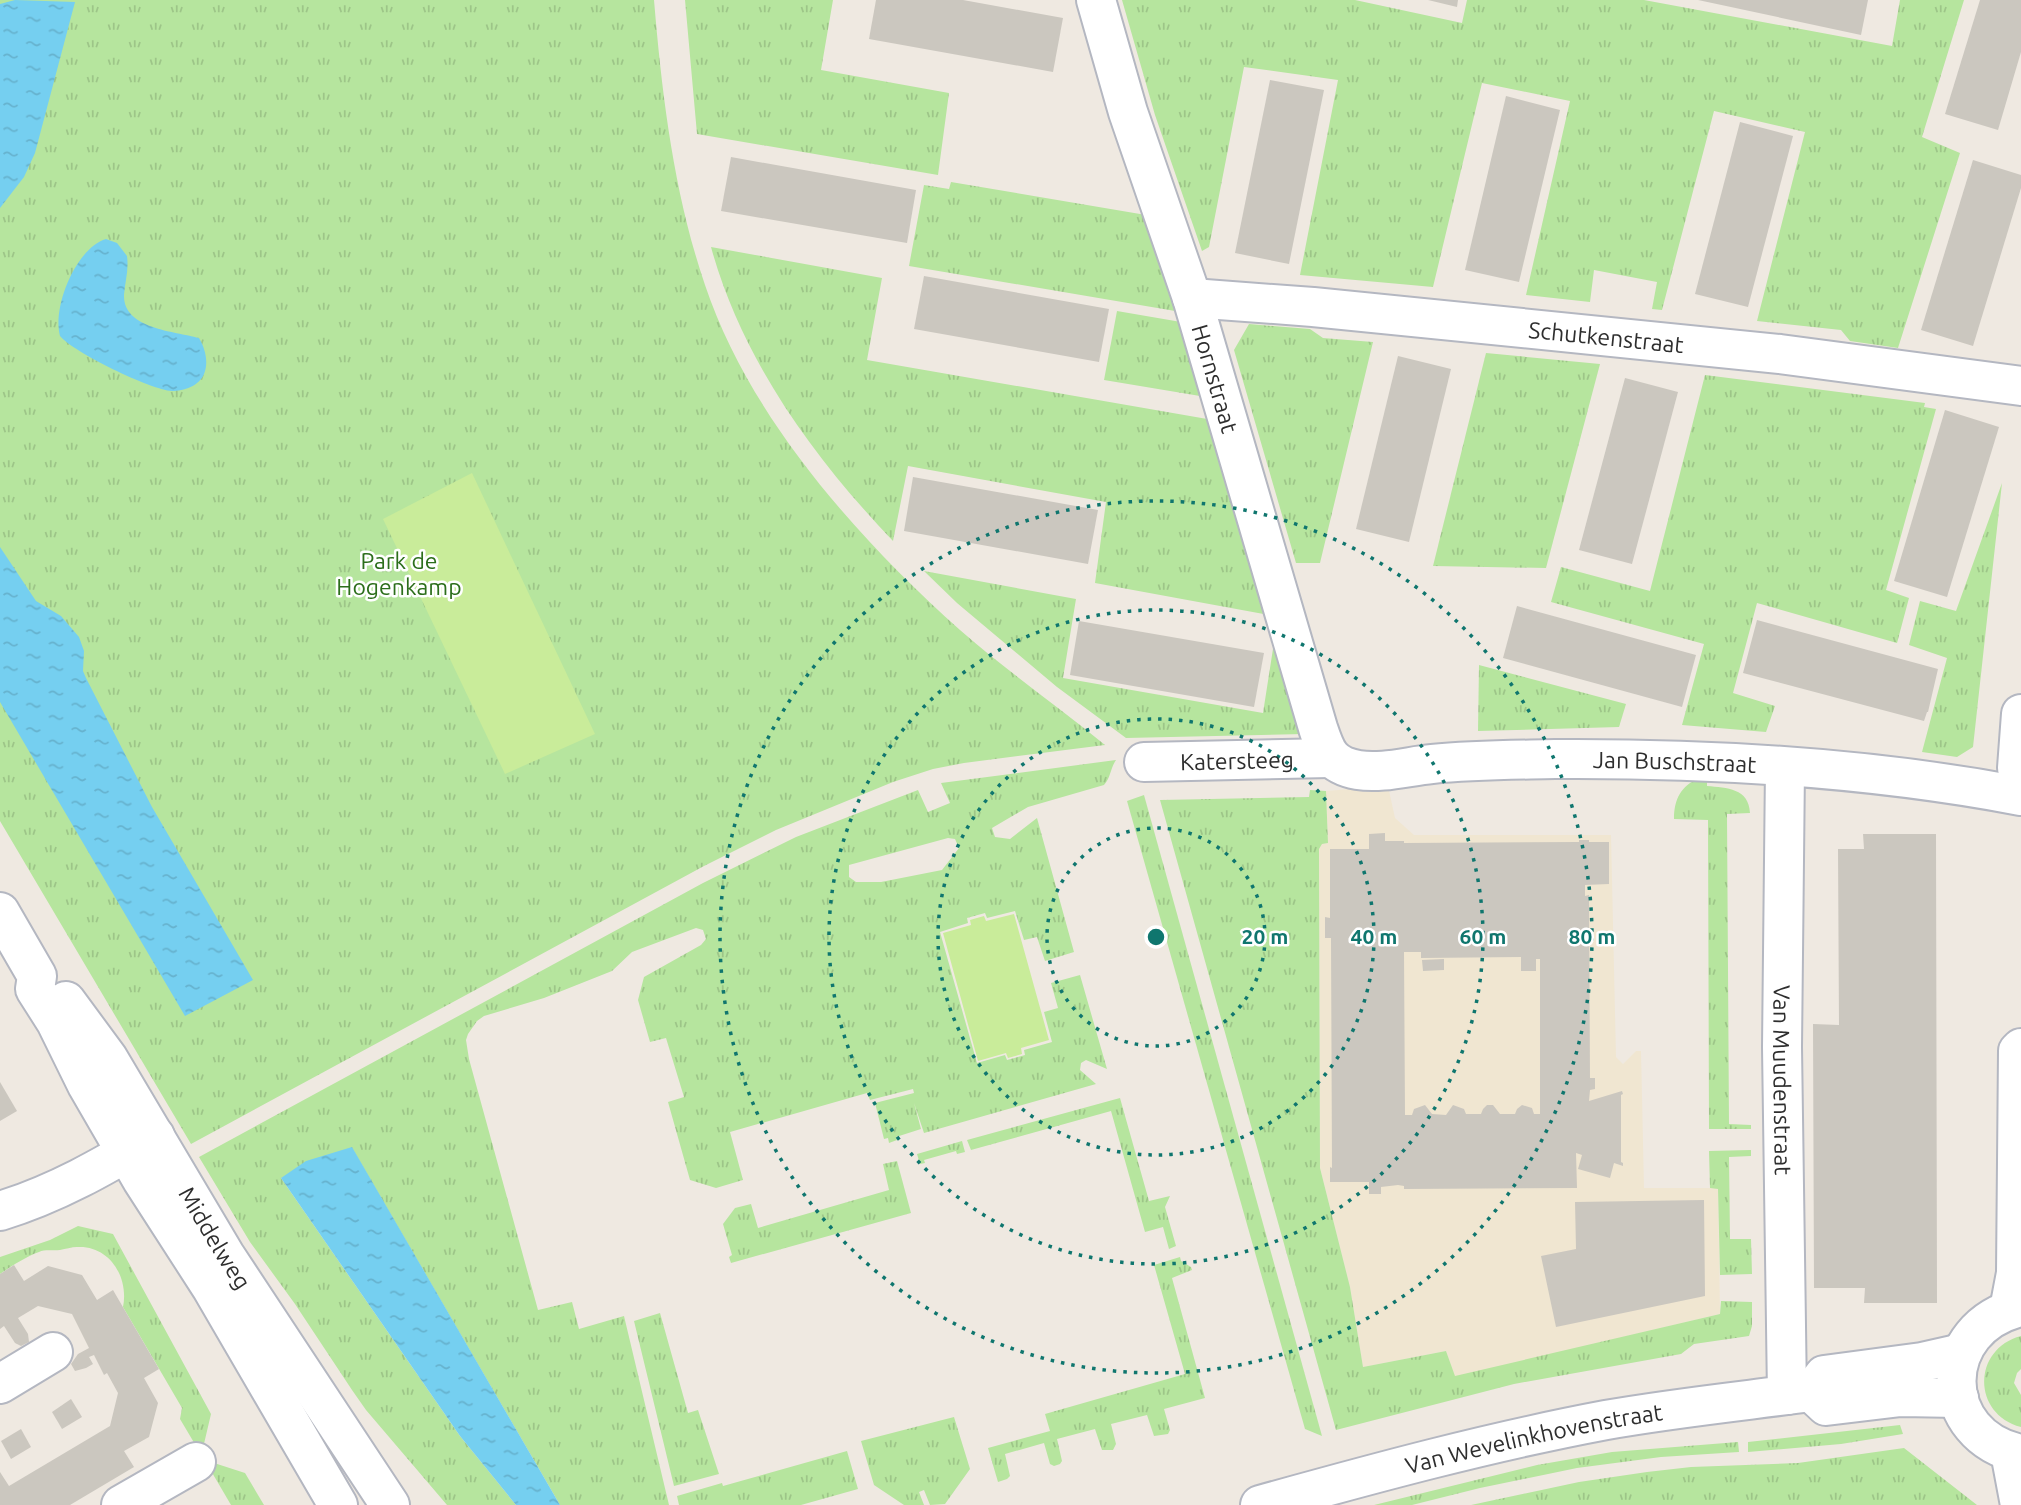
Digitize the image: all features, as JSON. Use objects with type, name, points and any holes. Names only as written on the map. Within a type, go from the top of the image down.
[{"type":"street","name":"Hornstraat","points":[[1096,0],[1128,112],[1192,298],[1318,728],[1330,758]]},
{"type":"street","name":"Schutkenstraat","points":[[1192,298],[1313,307],[1780,354],[2021,386]]},
{"type":"street","points":[[2021,714],[2017,768],[2021,778]]},
{"type":"street","name":"Katersteeg","points":[[1144,762],[1330,758]]},
{"type":"street","name":"Jan Buschstraat","points":[[1330,758],[1348,768],[1368,771],[1480,761],[1659,759],[1785,766],[2021,796]]},
{"type":"street","name":"Van Muudenstraat","points":[[1785,766],[1782,1047],[1799,1394]]},
{"type":"street","name":"Middelweg","points":[[0,912],[37,976],[51,979],[108,1058],[141,1144],[211,1287],[338,1505]]},
{"type":"street","points":[[2020,1505],[2016,1453],[1979,1434],[1967,1418],[1959,1398],[1957,1380],[1962,1353],[1980,1325],[2015,1308],[2018,1051],[2021,1048]]},
{"type":"street","points":[[0,1211],[59,1189],[141,1144]]},
{"type":"street","name":"Middelweg","points":[[141,1144],[225,1255],[390,1505]]},
{"type":"street","points":[[0,1384],[53,1353]]},
{"type":"street","name":"Van Wevelinkhovenstraat","points":[[1260,1505],[1412,1462],[1548,1432],[1663,1410],[1799,1394],[1824,1375],[1922,1363],[1962,1353]]},
{"type":"street","name":"Van Wevelinkhovenstraat","points":[[1799,1394],[1826,1406],[1900,1397],[1959,1398]]},
{"type":"street","points":[[121,1505],[196,1462]]},
{"type":"shaded area","points":[[1388,786],[1395,818],[1414,835],[1611,835],[1616,1057],[1623,1064],[1636,1051],[1641,1051],[1644,1188],[1718,1188],[1720,1314],[1455,1377],[1446,1351],[1363,1367],[1350,1287],[1320,1168],[1319,849],[1322,844],[1328,843],[1326,791]]},
{"type":"green space","name":"Park de Hogenkamp","points":[[0,0],[654,0],[665,108],[685,216],[705,285],[724,334],[749,382],[811,473],[883,556],[960,630],[1105,745],[933,769],[893,782],[776,830],[704,866],[191,1144],[0,821]]},
{"type":"green space","points":[[685,0],[833,0],[821,70],[949,93],[938,175],[697,134]]},
{"type":"green space","points":[[1122,0],[1355,0],[1462,23],[1467,0],[1644,0],[1892,46],[1900,0],[1964,0],[1922,137],[1960,153],[1898,348],[1850,341],[1841,330],[1757,321],[1805,132],[1714,111],[1662,310],[1652,309],[1657,282],[1594,270],[1590,302],[1526,295],[1570,101],[1482,83],[1433,287],[1300,275],[1338,80],[1244,67],[1209,247],[1202,251],[1155,115]]},
{"type":"green space","points":[[951,182],[1146,215],[1181,312],[909,266],[924,185],[949,189]]},
{"type":"green space","points":[[711,247],[882,278],[867,360],[1213,420],[1269,615],[1095,583],[1106,502],[908,466],[893,541],[809,441],[761,368],[724,289]]},
{"type":"green space","points":[[1117,311],[1181,322],[1206,397],[1104,380]]},
{"type":"green space","points":[[1249,324],[1310,329],[1323,338],[1373,342],[1320,563],[1296,563],[1234,350]]},
{"type":"green space","points":[[1486,353],[1600,364],[1546,568],[1433,566]]},
{"type":"green space","points":[[1705,375],[1925,403],[1924,407],[1936,409],[1886,590],[1909,598],[1897,643],[1757,603],[1733,693],[1775,706],[1766,732],[1682,725],[1704,644],[1551,602],[1561,567],[1650,591]]},
{"type":"green space","points":[[472,473],[595,734],[505,774],[383,519]]},
{"type":"green space","points":[[2002,483],[1973,747],[1957,757],[1922,752],[1947,658],[1909,645],[1920,601],[1956,611]]},
{"type":"green space","points":[[924,571],[1076,599],[1063,678],[1263,713],[1275,636],[1304,734],[1126,738],[1057,687],[957,603]]},
{"type":"green space","points":[[1479,665],[1626,704],[1619,727],[1478,731]]},
{"type":"green space","points":[[1116,760],[1104,785],[1028,807],[992,828],[995,837],[1010,839],[1037,818],[1074,952],[1045,961],[1037,937],[1024,940],[1015,911],[987,918],[985,913],[967,918],[968,923],[940,932],[977,1063],[1005,1055],[1007,1060],[1025,1055],[1024,1050],[1052,1042],[1044,1012],[1058,1008],[1051,983],[1080,975],[1107,1069],[1086,1060],[1081,1063],[1080,1070],[1096,1084],[924,1133],[914,1103],[921,1129],[896,1137],[897,1140],[889,1143],[888,1138],[884,1139],[875,1103],[914,1093],[913,1089],[870,1100],[867,1093],[730,1132],[743,1180],[716,1188],[690,1180],[668,1102],[684,1097],[666,1038],[650,1042],[638,1000],[644,977],[701,945],[706,939],[703,930],[696,928],[632,952],[612,971],[544,998],[484,1016],[468,1034],[466,1040],[469,1059],[538,1310],[572,1302],[579,1329],[624,1316],[669,1505],[560,1505],[352,1148],[281,1178],[460,1436],[516,1505],[447,1505],[366,1410],[250,1242],[199,1157],[703,883],[796,837],[918,790],[928,812],[950,803],[941,783]],"holes":[[[948,838],[955,839],[959,848],[942,870],[881,882],[856,882],[849,877],[849,865]]]},
{"type":"green space","points":[[1699,778],[1707,778],[1707,786],[1736,791],[1749,805],[1750,813],[1727,814],[1729,1124],[1751,1125],[1751,1129],[1709,1129],[1708,820],[1674,819],[1675,805],[1680,794]]},
{"type":"green space","points":[[1310,790],[1326,791],[1328,843],[1322,844],[1319,849],[1320,1168],[1350,1287],[1363,1367],[1446,1351],[1455,1376],[1720,1314],[1721,1301],[1752,1302],[1752,1326],[1749,1336],[1694,1344],[1681,1354],[1514,1384],[1336,1430],[1160,800],[1309,797]]},
{"type":"green space","points":[[1144,795],[1322,1436],[1305,1429],[1127,801]]},
{"type":"green space","points":[[1014,914],[1049,1040],[1021,1048],[1022,1054],[1008,1058],[1006,1053],[978,1061],[943,933],[971,925],[970,920],[984,916],[986,921]]},
{"type":"green space","points":[[1120,1098],[1149,1201],[1170,1196],[1165,1207],[1176,1246],[1169,1249],[1163,1227],[1145,1232],[1111,1111],[971,1150],[967,1140]]},
{"type":"green space","points":[[962,1141],[965,1152],[957,1154],[956,1151],[924,1160],[925,1163],[920,1164],[917,1154]]},
{"type":"green space","points":[[1751,1150],[1751,1156],[1729,1157],[1730,1239],[1751,1239],[1752,1274],[1720,1275],[1718,1189],[1710,1188],[1709,1151]]},
{"type":"green space","points":[[897,1161],[911,1213],[731,1263],[729,1257],[732,1255],[723,1224],[735,1208],[751,1204],[758,1228],[889,1190],[883,1164]]},
{"type":"green space","points":[[78,1226],[113,1234],[211,1414],[203,1448],[199,1451],[180,1419],[182,1408],[123,1307],[120,1275],[108,1257],[89,1248],[44,1251],[24,1259],[0,1274],[0,1257],[50,1240]]},
{"type":"green space","points":[[1180,1257],[1192,1270],[1172,1278],[1205,1398],[1164,1409],[1170,1430],[1168,1434],[1154,1436],[1147,1415],[1111,1424],[1116,1444],[1113,1450],[1102,1450],[1095,1429],[1057,1439],[1062,1461],[1054,1466],[1050,1464],[1044,1443],[1005,1454],[1010,1476],[998,1482],[988,1448],[1050,1431],[1045,1414],[1185,1374],[1154,1265]]},
{"type":"green space","points":[[660,1313],[688,1413],[698,1410],[719,1474],[674,1486],[634,1321]]},
{"type":"green space","points":[[2021,1336],[2021,1369],[2014,1383],[2021,1395],[2021,1427],[2005,1420],[1993,1409],[1984,1382],[1993,1354],[2005,1343]]},
{"type":"green space","points":[[954,1417],[970,1469],[945,1504],[930,1505],[924,1490],[919,1492],[924,1505],[904,1505],[874,1485],[861,1441]]},
{"type":"green space","points":[[1900,1425],[1903,1434],[1841,1444],[1748,1452],[1748,1442]]},
{"type":"green space","points":[[1738,1442],[1739,1452],[1661,1457],[1577,1468],[1412,1505],[1374,1505],[1537,1465],[1612,1452]]},
{"type":"green space","points":[[1904,1448],[1977,1505],[1471,1505],[1579,1482],[1647,1472],[1691,1467],[1798,1463]]},
{"type":"green space","points":[[847,1451],[858,1489],[801,1505],[679,1505],[677,1496],[722,1483],[723,1486]]},
{"type":"green space","points":[[211,1462],[245,1473],[264,1505],[231,1505],[207,1464]]},
{"type":"water","points":[[15,0],[75,2],[35,153],[24,177],[0,208],[0,4]]},
{"type":"water","points":[[106,239],[117,243],[127,256],[124,295],[126,306],[132,315],[152,327],[199,338],[205,351],[206,365],[202,378],[195,385],[172,391],[147,384],[96,360],[60,336],[60,310],[69,280],[85,254]]},
{"type":"water","points":[[0,547],[36,601],[61,616],[79,637],[84,651],[83,671],[86,678],[152,807],[253,980],[185,1016],[0,702]]},
{"type":"water","points":[[352,1147],[560,1505],[516,1505],[460,1436],[281,1178],[306,1161]]},
{"type":"building","points":[[876,0],[963,0],[1063,18],[1053,72],[869,39]]},
{"type":"building","points":[[1428,0],[1458,0],[1457,7]]},
{"type":"building","points":[[1698,0],[1868,0],[1861,35]]},
{"type":"building","points":[[1980,0],[2021,0],[2021,52],[1998,130],[1945,114]]},
{"type":"building","points":[[1270,80],[1324,90],[1289,264],[1235,253]]},
{"type":"building","points":[[1506,96],[1560,110],[1519,282],[1465,270]]},
{"type":"building","points":[[1740,122],[1793,136],[1748,307],[1695,294]]},
{"type":"building","points":[[731,157],[916,190],[907,243],[721,211]]},
{"type":"building","points":[[1973,160],[2021,175],[2021,188],[1973,346],[1921,330]]},
{"type":"building","points":[[924,276],[1109,309],[1099,362],[914,329]]},
{"type":"building","points":[[1398,356],[1451,369],[1409,542],[1356,529]]},
{"type":"building","points":[[1625,378],[1678,392],[1632,564],[1579,550]]},
{"type":"building","points":[[1945,410],[1999,427],[1947,597],[1894,581]]},
{"type":"building","points":[[913,477],[1098,510],[1088,564],[904,531]]},
{"type":"building","points":[[1517,606],[1696,655],[1682,707],[1503,658]]},
{"type":"building","points":[[1757,620],[1938,669],[1924,721],[1743,673]]},
{"type":"building","points":[[1079,621],[1264,653],[1254,707],[1070,675]]},
{"type":"building","points":[[1385,833],[1385,841],[1404,843],[1579,840],[1609,842],[1609,884],[1585,885],[1585,896],[1589,895],[1590,1078],[1595,1078],[1595,1089],[1590,1090],[1589,1101],[1622,1091],[1623,1094],[1623,1166],[1614,1163],[1610,1178],[1578,1169],[1582,1155],[1576,1153],[1577,1188],[1404,1189],[1404,1186],[1398,1185],[1381,1187],[1381,1194],[1369,1194],[1369,1182],[1330,1182],[1331,938],[1325,938],[1325,917],[1330,918],[1330,849],[1369,849],[1369,834]],"holes":[[[1404,952],[1421,952],[1421,958],[1521,957],[1521,971],[1536,971],[1536,959],[1540,959],[1540,1114],[1534,1114],[1532,1108],[1522,1105],[1515,1114],[1500,1114],[1493,1105],[1487,1105],[1481,1114],[1466,1114],[1464,1109],[1453,1105],[1446,1115],[1432,1114],[1425,1105],[1414,1109],[1412,1115],[1405,1115]]]},
{"type":"building","points":[[1863,834],[1936,834],[1937,1303],[1864,1303],[1865,1288],[1814,1288],[1813,1024],[1839,1025],[1838,849],[1864,849]]},
{"type":"building","points":[[1444,959],[1444,970],[1423,971],[1422,960]]},
{"type":"building","points":[[0,1082],[17,1111],[0,1121]]},
{"type":"building","points":[[1704,1200],[1705,1296],[1556,1327],[1541,1256],[1576,1249],[1575,1202]]},
{"type":"building","points":[[14,1265],[24,1281],[48,1266],[82,1275],[97,1300],[113,1290],[159,1369],[144,1378],[158,1403],[149,1437],[124,1451],[134,1467],[70,1505],[0,1505],[0,1472],[9,1486],[110,1426],[118,1393],[107,1373],[104,1375],[94,1355],[89,1357],[93,1364],[75,1371],[71,1364],[78,1354],[89,1348],[72,1314],[38,1306],[18,1318],[28,1334],[29,1342],[21,1346],[15,1343],[4,1326],[0,1329],[0,1274]]},
{"type":"building","points":[[71,1399],[82,1417],[62,1429],[52,1412]]},
{"type":"building","points":[[21,1429],[31,1447],[11,1459],[1,1441]]}]
